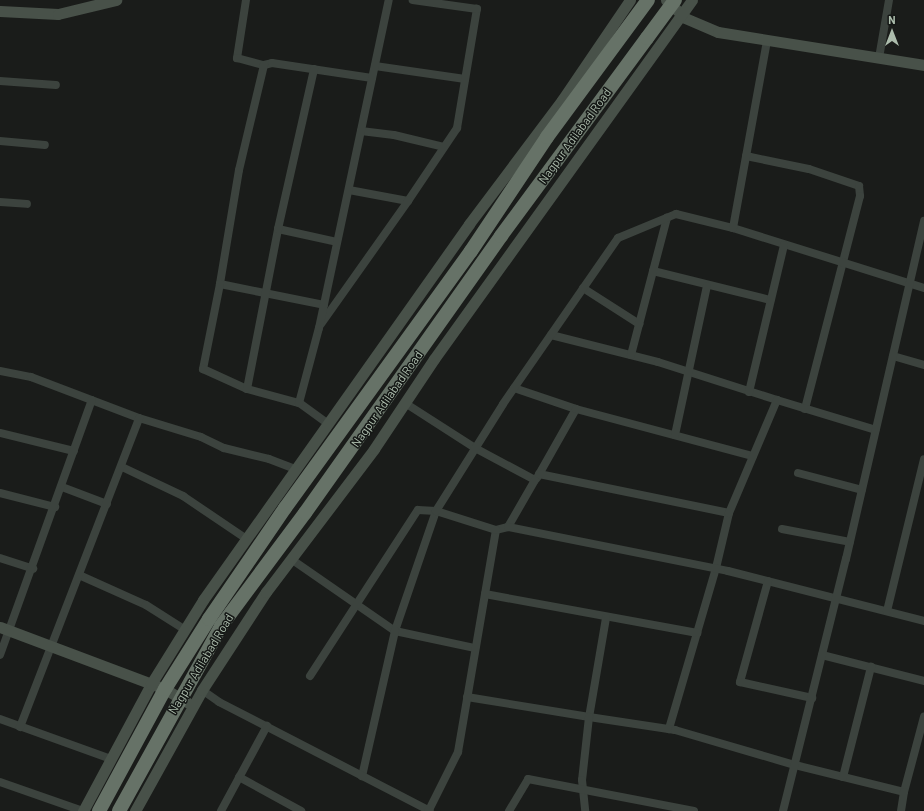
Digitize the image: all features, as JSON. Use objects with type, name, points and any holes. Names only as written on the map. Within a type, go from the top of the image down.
[{"type":"highway","name":"Nagpur Adilabad Road","points":[[100,811],[165,689],[285,508],[471,251],[547,137],[632,25],[648,0]]},
{"type":"highway","name":"Nagpur Adilabad Road","points":[[119,811],[221,626],[305,514],[501,236],[674,0]]},
{"type":"street","points":[[0,11],[58,14],[116,0]]},
{"type":"street","points":[[246,0],[237,58],[264,65],[272,63],[372,78]]},
{"type":"street","points":[[299,403],[319,328],[389,0]]},
{"type":"street","points":[[319,328],[457,128],[477,9],[413,0]]},
{"type":"street","points":[[0,782],[83,811],[151,684],[184,629],[245,538],[469,224],[562,100],[630,0]]},
{"type":"street","points":[[666,0],[682,14],[718,32],[766,41],[924,65]]},
{"type":"street","points":[[136,811],[192,706],[266,592],[374,449],[405,403],[692,0]]},
{"type":"street","points":[[880,58],[889,0]]},
{"type":"street","points":[[733,228],[766,41]]},
{"type":"street","points":[[264,65],[239,170],[220,284],[203,370],[247,389],[299,403],[327,423]]},
{"type":"street","points":[[375,66],[465,79]]},
{"type":"street","points":[[247,389],[267,294],[278,229],[314,69]]},
{"type":"street","points":[[0,81],[56,85]]},
{"type":"street","points":[[361,132],[394,135],[444,147]]},
{"type":"street","points":[[0,141],[44,145]]},
{"type":"street","points":[[746,156],[808,169],[858,186],[860,196],[806,409]]},
{"type":"street","points":[[349,190],[408,201]]},
{"type":"street","points":[[0,202],[27,204]]},
{"type":"street","points":[[362,776],[395,631],[436,511],[514,388],[618,238],[676,214],[733,228],[924,288]]},
{"type":"street","points":[[631,355],[667,218]]},
{"type":"street","points":[[784,811],[837,598],[924,221]]},
{"type":"street","points":[[278,229],[337,242]]},
{"type":"street","points":[[749,392],[784,245]]},
{"type":"street","points":[[653,271],[707,286],[770,300]]},
{"type":"street","points":[[220,284],[324,305]]},
{"type":"street","points":[[675,435],[707,286]]},
{"type":"street","points":[[583,288],[639,324]]},
{"type":"street","points":[[551,335],[631,355],[876,430]]},
{"type":"street","points":[[893,356],[924,365]]},
{"type":"street","points":[[0,371],[31,378],[139,418],[167,424],[224,448],[269,458],[295,468]]},
{"type":"street","points":[[514,388],[576,409],[753,456]]},
{"type":"street","points":[[0,655],[5,629],[33,569],[92,400]]},
{"type":"street","points":[[668,729],[716,568],[729,513],[777,400]]},
{"type":"street","points":[[405,403],[475,448],[537,477],[729,513]]},
{"type":"street","points":[[508,527],[576,409]]},
{"type":"street","points":[[20,727],[122,467],[139,418]]},
{"type":"street","points":[[0,433],[74,451]]},
{"type":"street","points":[[887,611],[924,459]]},
{"type":"street","points":[[122,467],[183,496],[245,538]]},
{"type":"street","points":[[798,473],[862,490]]},
{"type":"street","points":[[62,487],[107,504]]},
{"type":"street","points":[[0,493],[55,507]]},
{"type":"street","points":[[310,676],[355,604],[418,510],[436,511],[496,530],[508,527],[716,568],[924,621]]},
{"type":"street","points":[[305,514],[318,523]]},
{"type":"street","points":[[782,529],[850,542]]},
{"type":"street","points":[[202,690],[429,811],[458,752],[496,530]]},
{"type":"street","points":[[0,558],[33,569]]},
{"type":"street","points":[[291,559],[395,631],[475,648]]},
{"type":"street","points":[[79,575],[146,605],[184,629]]},
{"type":"street","points":[[768,581],[740,682],[812,698]]},
{"type":"street","points":[[484,594],[606,618],[697,633]]},
{"type":"street","points":[[585,811],[583,788],[589,717],[606,618]]},
{"type":"street","points":[[5,629],[165,689],[192,706]]},
{"type":"street","points":[[822,655],[924,681]]},
{"type":"street","points":[[843,777],[871,667]]},
{"type":"street","points":[[467,697],[668,729],[795,765],[904,792]]},
{"type":"street","points":[[900,811],[924,717]]},
{"type":"street","points":[[0,720],[111,760]]},
{"type":"street","points":[[221,811],[267,726]]},
{"type":"street","points":[[239,777],[301,811]]},
{"type":"street","points":[[509,811],[528,779],[583,788],[694,811]]}]
